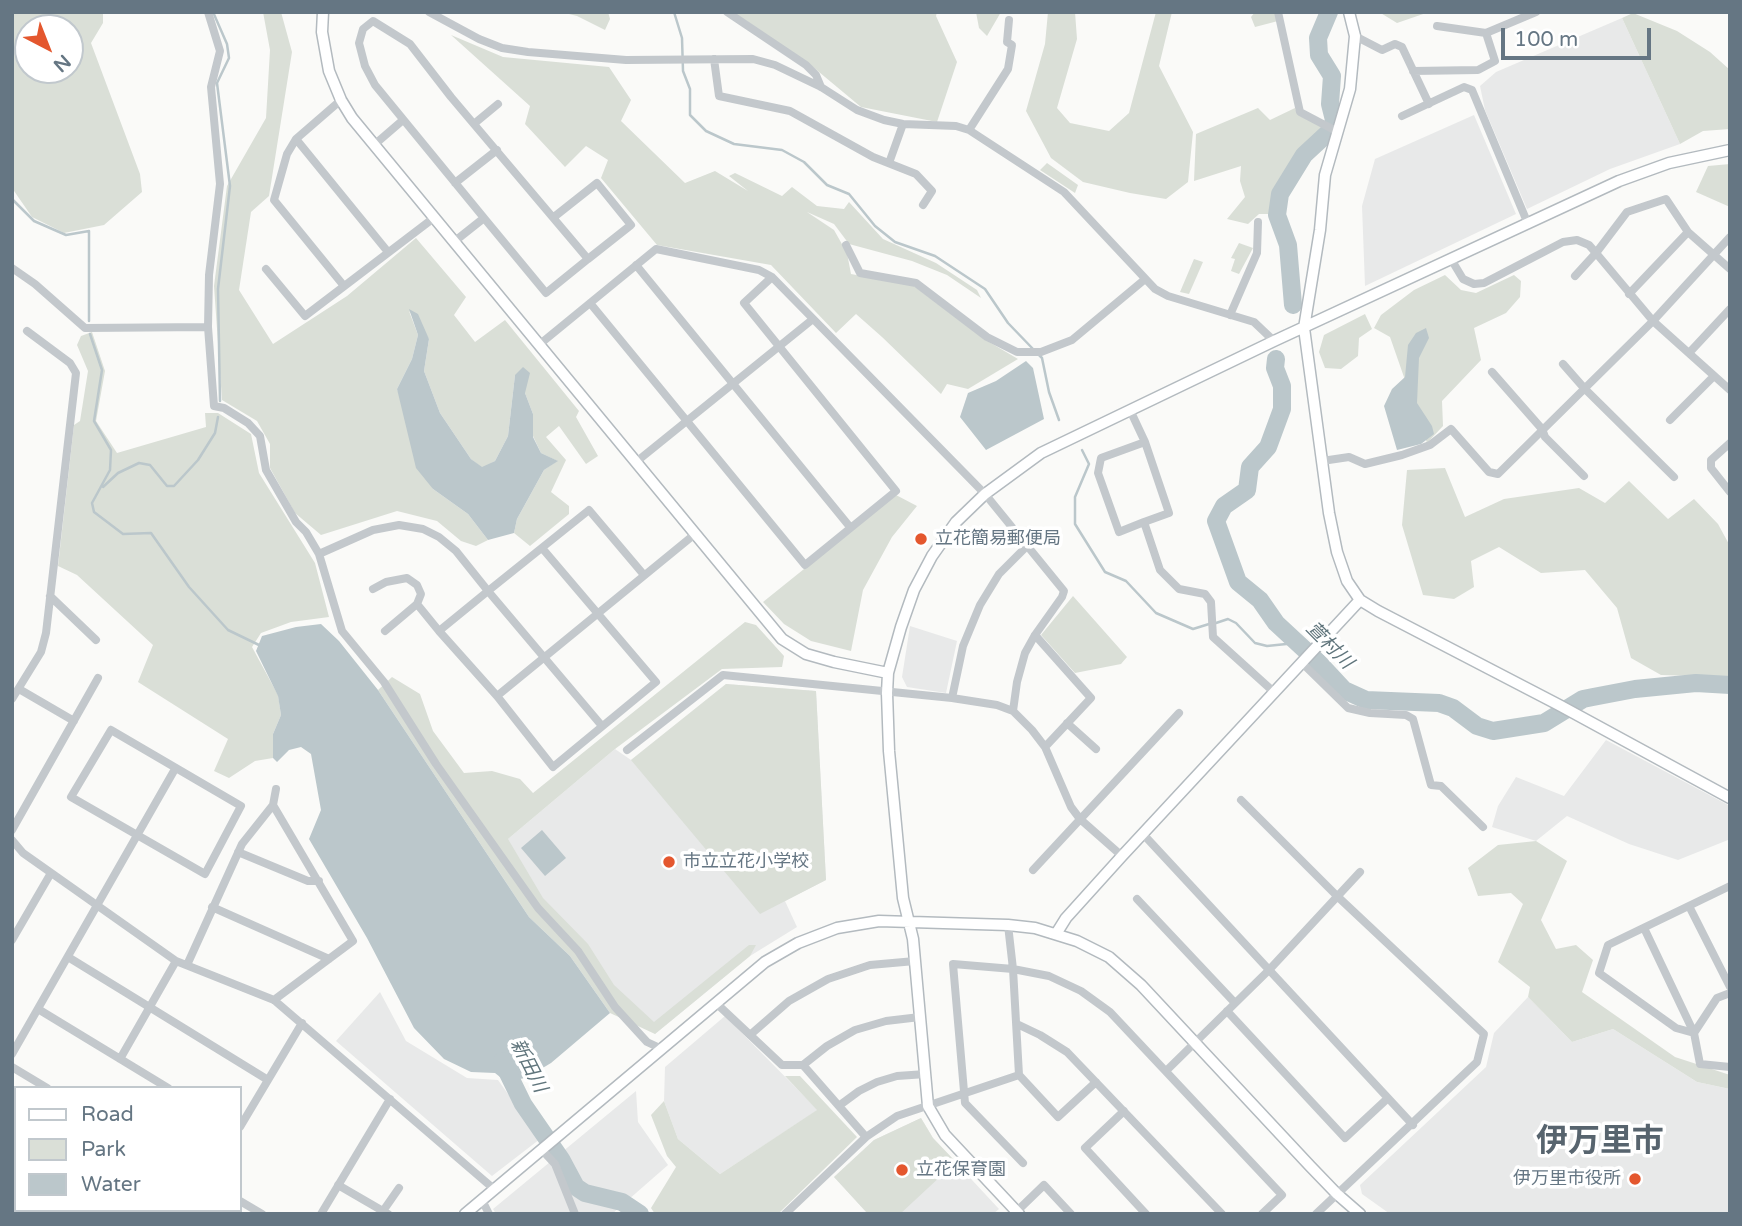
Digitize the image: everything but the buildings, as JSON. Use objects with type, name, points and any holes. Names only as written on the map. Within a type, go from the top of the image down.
[{"type":"street","points":[[208,12],[220,51],[211,86],[220,184],[209,275],[208,327],[214,406],[224,408],[248,423],[260,436],[266,470],[296,522],[306,531],[319,554],[342,631],[384,682],[436,764],[538,908],[578,951],[615,1007],[647,1041],[662,1049]]},
{"type":"street","points":[[323,12],[322,32],[329,71],[341,100],[374,145],[782,639],[806,654],[834,663],[888,673]]},
{"type":"street","points":[[429,12],[479,39],[502,48],[626,60],[752,59],[775,65],[821,87],[857,110],[902,124],[956,126],[970,130],[1064,192],[1144,280],[1168,296],[1254,322],[1274,341]]},
{"type":"street","points":[[727,12],[806,65],[816,75],[821,87]]},
{"type":"street","points":[[1278,12],[1300,112],[1333,130]]},
{"type":"street","points":[[1349,12],[1355,36],[1350,89],[1333,130],[1304,328],[1329,513],[1337,552],[1347,581],[1360,600],[1378,611],[1730,798]]},
{"type":"street","points":[[1437,26],[1486,33],[1536,12]]},
{"type":"street","points":[[970,130],[1008,69],[1012,45],[1007,42],[1009,20]]},
{"type":"street","points":[[554,217],[597,183],[631,225],[546,293],[375,85],[365,66],[359,43],[363,29],[373,21],[410,44],[588,259]]},
{"type":"street","points":[[1413,71],[1478,70],[1495,61],[1486,33]]},
{"type":"street","points":[[1355,36],[1382,50],[1395,44],[1402,47],[1429,104]]},
{"type":"street","points":[[714,59],[719,96],[790,111],[889,163],[916,174],[932,191],[923,205]]},
{"type":"street","points":[[1402,116],[1464,87],[1472,90],[1528,224]]},
{"type":"street","points":[[341,100],[296,139],[287,154],[274,200],[344,286]]},
{"type":"street","points":[[475,123],[498,104]]},
{"type":"street","points":[[374,145],[403,120]]},
{"type":"street","points":[[889,163],[902,124]]},
{"type":"street","points":[[296,139],[388,252]]},
{"type":"street","points":[[456,183],[497,150]]},
{"type":"street","points":[[1072,1214],[1044,1185],[1016,1213],[945,1135],[928,1106],[915,961],[903,898],[889,751],[887,693],[888,673],[914,590],[932,556],[956,522],[985,494],[1041,453],[1274,341],[1619,181],[1669,163],[1730,150]]},
{"type":"street","points":[[1575,276],[1627,212],[1666,199],[1688,232],[1730,269]]},
{"type":"street","points":[[265,269],[305,316],[435,217]]},
{"type":"street","points":[[456,241],[484,218]]},
{"type":"street","points":[[1230,314],[1257,253],[1258,222]]},
{"type":"street","points":[[1629,294],[1688,232]]},
{"type":"street","points":[[1322,461],[1349,457],[1365,464],[1402,455],[1430,445],[1451,429],[1489,472],[1498,474],[1653,321],[1730,237]]},
{"type":"street","points":[[1451,259],[1463,279],[1474,284],[1484,283],[1563,242],[1577,240],[1589,245],[1653,321],[1730,390]]},
{"type":"street","points":[[846,245],[860,273],[916,283],[987,337],[1017,352],[1041,352],[1072,340],[1144,280]]},
{"type":"street","points":[[540,344],[656,249],[759,270],[772,277],[985,494],[1064,591],[1025,653],[1013,711]]},
{"type":"street","points":[[636,265],[850,527]]},
{"type":"street","points":[[12,268],[85,328],[208,327]]},
{"type":"street","points":[[590,303],[805,565],[896,491],[744,303],[772,277]]},
{"type":"street","points":[[1689,353],[1730,309]]},
{"type":"street","points":[[636,462],[813,319]]},
{"type":"street","points":[[12,699],[41,652],[46,633],[76,373],[70,363],[27,331]]},
{"type":"street","points":[[1563,363],[1584,388],[1674,477]]},
{"type":"street","points":[[1492,372],[1542,429],[1545,437],[1584,476]]},
{"type":"street","points":[[1670,419],[1714,376]]},
{"type":"street","points":[[1130,410],[1145,442],[1169,513],[1119,532],[1098,473],[1101,458],[1145,442]]},
{"type":"street","points":[[1730,443],[1711,460],[1711,468],[1730,492]]},
{"type":"street","points":[[439,631],[589,510],[644,575]]},
{"type":"street","points":[[1144,523],[1160,570],[1179,589],[1205,594],[1211,602],[1213,637],[1275,693]]},
{"type":"street","points":[[319,554],[373,530],[399,525],[423,529],[439,537],[457,551],[603,726]]},
{"type":"street","points":[[497,696],[695,534]]},
{"type":"street","points":[[952,698],[963,646],[980,605],[999,574],[1027,546]]},
{"type":"street","points":[[417,604],[497,696],[553,766],[656,682],[542,548]]},
{"type":"street","points":[[373,589],[386,582],[407,578],[417,584],[421,594],[417,604],[385,631]]},
{"type":"street","points":[[50,596],[96,640]]},
{"type":"street","points":[[1056,934],[1066,918],[1122,856],[1360,600]]},
{"type":"street","points":[[1035,635],[1091,698],[1045,747]]},
{"type":"street","points":[[1302,663],[1348,708],[1370,713],[1406,715],[1413,719],[1431,785],[1441,786],[1483,827]]},
{"type":"street","points":[[628,750],[723,675],[997,705],[1013,711],[1045,747],[1071,807],[1080,819],[1122,856]]},
{"type":"street","points":[[12,831],[98,678]]},
{"type":"street","points":[[19,689],[74,721]]},
{"type":"street","points":[[1033,870],[1179,713]]},
{"type":"street","points":[[1067,723],[1096,749]]},
{"type":"street","points":[[111,730],[241,806],[205,874],[138,836],[71,797],[111,730]]},
{"type":"street","points":[[12,1054],[175,769]]},
{"type":"street","points":[[187,965],[237,852],[273,805],[276,789]]},
{"type":"street","points":[[1241,800],[1337,896],[1483,1034],[1478,1062],[1316,1214]]},
{"type":"street","points":[[273,805],[353,941],[274,1000]]},
{"type":"street","points":[[1143,834],[1413,1125]]},
{"type":"street","points":[[12,840],[23,853],[176,961],[274,1000],[494,1189]]},
{"type":"street","points":[[237,852],[308,881],[319,881]]},
{"type":"street","points":[[1166,1071],[1269,970],[1360,872]]},
{"type":"street","points":[[12,940],[51,873]]},
{"type":"street","points":[[1695,1033],[1676,1028],[1599,973],[1608,945],[1730,886]]},
{"type":"street","points":[[1137,899],[1235,1003]]},
{"type":"street","points":[[1689,906],[1730,987]]},
{"type":"street","points":[[212,907],[329,959]]},
{"type":"street","points":[[465,1214],[765,962],[797,943],[837,928],[879,920],[1008,925],[1056,934],[1109,957],[1141,985],[1337,1194],[1360,1214]]},
{"type":"street","points":[[1008,925],[1017,1024],[1018,1075],[1058,1117],[1096,1082]]},
{"type":"street","points":[[1644,928],[1695,1033],[1700,1064],[1730,1067]]},
{"type":"street","points":[[68,957],[268,1080]]},
{"type":"street","points":[[120,1059],[176,961]]},
{"type":"street","points":[[750,1035],[789,1001],[828,979],[870,965],[915,961]]},
{"type":"street","points":[[1023,1163],[965,1103],[953,964],[1013,969],[1049,976],[1081,992],[1110,1012],[1282,1195],[1262,1214]]},
{"type":"street","points":[[1695,1033],[1717,998],[1730,993]]},
{"type":"street","points":[[716,1003],[782,1065],[803,1065],[827,1045],[855,1030],[886,1021],[920,1017]]},
{"type":"street","points":[[38,1009],[165,1086]]},
{"type":"street","points":[[1227,1011],[1345,1138],[1388,1098]]},
{"type":"street","points":[[242,1124],[302,1023]]},
{"type":"street","points":[[1017,1024],[1041,1035],[1067,1052],[1222,1214]]},
{"type":"street","points":[[803,1065],[841,1105],[866,1137]]},
{"type":"street","points":[[12,1067],[42,1086]]},
{"type":"street","points":[[841,1105],[859,1091],[877,1082],[897,1076],[926,1074]]},
{"type":"street","points":[[785,1214],[866,1137],[897,1116],[1018,1075]]},
{"type":"street","points":[[321,1214],[390,1099]]},
{"type":"street","points":[[1124,1111],[1085,1148],[1146,1214]]},
{"type":"street","points":[[542,1150],[555,1164],[575,1214]]},
{"type":"street","points":[[338,1185],[386,1212],[399,1188]]},
{"type":"street","points":[[482,1200],[489,1214]]},
{"type":"street","points":[[242,1202],[262,1214]]},
{"type":"shaded area","points":[[1622,18],[1680,144],[1610,169],[1527,209],[1485,110],[1480,86],[1496,72]]},
{"type":"shaded area","points":[[1474,115],[1516,214],[1365,286],[1362,206],[1375,159]]},
{"type":"shaded area","points":[[910,626],[957,641],[946,693],[907,687],[902,677]]},
{"type":"shaded area","name":"市立立花小学校","points":[[726,684],[816,691],[826,880],[785,901],[797,927],[750,956],[655,1034],[539,903],[502,844],[615,749],[631,760]]},
{"type":"shaded area","points":[[1606,740],[1730,806],[1728,840],[1678,860],[1629,844],[1567,816],[1536,841],[1492,827],[1498,806],[1516,777],[1564,796]]},
{"type":"shaded area","points":[[380,992],[406,1041],[467,1078],[498,1080],[540,1139],[492,1176],[336,1041]]},
{"type":"shaded area","points":[[1528,997],[1572,1042],[1613,1029],[1697,1082],[1730,1089],[1730,1214],[1390,1214],[1362,1194],[1360,1185],[1486,1067],[1494,1033]]},
{"type":"shaded area","points":[[725,1016],[818,1110],[720,1174],[678,1139],[664,1101],[665,1067]]},
{"type":"shaded area","points":[[636,1091],[638,1122],[668,1165],[612,1214],[496,1214],[493,1209]]},
{"type":"shaded area","name":"立花保育園","points":[[921,1118],[933,1138],[999,1209],[993,1214],[868,1214],[834,1177],[874,1140]]},
{"type":"green space","points":[[12,12],[103,12],[103,23],[91,43],[140,174],[142,192],[104,225],[64,233],[32,217],[12,188]]},
{"type":"green space","points":[[263,12],[281,12],[292,52],[269,196],[251,212],[239,290],[273,344],[347,296],[416,238],[466,297],[454,315],[475,342],[505,320],[579,411],[576,417],[598,456],[586,464],[559,426],[546,437],[566,460],[551,492],[569,506],[569,514],[530,546],[514,533],[517,519],[544,470],[557,461],[541,453],[533,436],[533,414],[525,393],[515,375],[508,436],[495,461],[482,468],[471,459],[440,413],[424,371],[429,339],[409,311],[418,335],[412,359],[397,389],[433,489],[468,514],[488,540],[476,546],[461,541],[437,521],[397,511],[321,535],[295,513],[270,468],[270,444],[257,421],[222,400],[214,286],[227,186],[266,118],[270,50]]},
{"type":"green space","points":[[561,12],[608,12],[610,19],[605,30],[577,16]]},
{"type":"green space","points":[[733,12],[937,12],[936,16],[957,62],[937,122],[861,107],[807,62]]},
{"type":"green space","points":[[976,12],[1001,12],[987,36],[979,28]]},
{"type":"green space","points":[[1048,12],[1075,12],[1077,39],[1057,108],[1070,123],[1109,131],[1129,113],[1156,12],[1172,12],[1159,66],[1193,132],[1188,182],[1166,199],[1083,182],[1051,158],[1026,111],[1045,44]]},
{"type":"green space","points":[[1255,12],[1275,12],[1278,21],[1255,27],[1251,17]]},
{"type":"green space","points":[[1379,12],[1429,12],[1397,23]]},
{"type":"green space","points":[[1633,13],[1677,31],[1710,52],[1730,70],[1730,129],[1703,131],[1680,144],[1622,18]]},
{"type":"green space","points":[[451,35],[503,57],[609,67],[631,100],[621,121],[685,183],[715,171],[748,191],[729,176],[735,173],[782,196],[792,187],[817,206],[844,209],[849,202],[883,239],[936,263],[977,290],[981,298],[947,275],[912,261],[849,244],[834,224],[807,212],[834,230],[847,253],[851,274],[914,286],[984,339],[1018,359],[968,389],[947,384],[941,394],[856,314],[836,333],[771,265],[657,245],[601,178],[608,160],[586,146],[565,167],[525,124],[530,106]]},
{"type":"green space","points":[[1258,108],[1270,120],[1295,108],[1297,113],[1326,129],[1295,161],[1276,196],[1274,214],[1259,214],[1248,224],[1227,219],[1245,197],[1240,181],[1241,166],[1194,181],[1196,134]]},
{"type":"green space","points":[[1047,163],[1078,185],[1075,193],[1040,170]]},
{"type":"green space","points":[[1730,164],[1730,207],[1696,192],[1708,166]]},
{"type":"green space","points":[[1239,243],[1253,248],[1239,274],[1231,271],[1235,259],[1231,258]]},
{"type":"green space","points":[[1194,259],[1203,262],[1189,294],[1180,292]]},
{"type":"green space","points":[[1445,275],[1461,290],[1476,293],[1514,275],[1521,281],[1520,297],[1506,313],[1474,328],[1481,360],[1442,401],[1443,426],[1427,443],[1390,337],[1374,328],[1381,315],[1414,290]]},
{"type":"green space","points":[[1365,314],[1372,329],[1359,338],[1358,356],[1341,369],[1325,368],[1319,352],[1324,335]]},
{"type":"green space","points":[[92,332],[105,371],[96,421],[117,453],[206,427],[205,413],[218,413],[251,434],[259,473],[315,563],[329,617],[291,622],[261,633],[252,647],[278,695],[281,715],[273,734],[273,758],[255,761],[229,778],[214,771],[228,739],[138,682],[153,645],[77,575],[58,566],[74,425],[80,421],[88,371],[77,345],[81,336]]},
{"type":"green space","points":[[1445,468],[1465,517],[1504,499],[1579,488],[1605,503],[1629,481],[1668,519],[1694,499],[1718,524],[1730,546],[1730,677],[1661,675],[1631,658],[1617,608],[1585,570],[1541,573],[1499,547],[1471,561],[1474,587],[1454,599],[1423,595],[1402,525],[1407,470]]},
{"type":"green space","points":[[896,495],[917,506],[892,537],[863,590],[851,651],[811,641],[784,624],[763,602]]},
{"type":"green space","points":[[1073,596],[1127,657],[1121,664],[1075,673],[1041,635]]},
{"type":"green space","points":[[745,622],[756,625],[784,656],[782,667],[722,669],[615,749],[508,839],[543,898],[588,944],[614,985],[654,1022],[749,945],[756,945],[750,956],[655,1034],[610,1013],[570,956],[529,917],[378,690],[392,677],[420,694],[433,731],[464,773],[492,771],[520,779],[533,793]]},
{"type":"green space","points":[[726,684],[816,691],[826,880],[760,914],[631,760]]},
{"type":"green space","points":[[1536,841],[1567,861],[1541,920],[1556,949],[1576,945],[1593,960],[1582,992],[1675,1057],[1730,1075],[1730,1089],[1697,1082],[1613,1029],[1572,1042],[1528,997],[1530,987],[1498,962],[1523,904],[1511,893],[1478,896],[1468,868],[1498,845]]},
{"type":"green space","points":[[785,1076],[800,1076],[857,1137],[778,1214],[655,1214],[651,1208],[676,1167],[667,1156],[651,1115],[664,1101],[678,1139],[720,1174],[817,1110]]},
{"type":"green space","name":"立花保育園","points":[[921,1118],[933,1138],[956,1162],[900,1214],[868,1214],[834,1177],[874,1140]]},
{"type":"water","points":[[409,309],[418,314],[429,339],[424,371],[440,413],[471,459],[482,467],[495,461],[508,436],[515,375],[523,367],[530,373],[525,393],[533,414],[533,437],[541,453],[558,461],[544,470],[517,519],[514,533],[488,540],[468,514],[433,489],[416,468],[397,389],[412,359],[418,335]]},
{"type":"water","points":[[1426,328],[1429,338],[1419,358],[1417,403],[1434,434],[1421,444],[1397,450],[1384,406],[1392,389],[1405,377],[1408,345],[1416,333]]},
{"type":"water","points":[[1026,361],[1033,368],[1044,419],[986,450],[960,417],[968,393],[996,381]]},
{"type":"water","points":[[321,624],[339,641],[378,690],[529,917],[570,956],[610,1013],[551,1063],[526,1078],[505,1081],[495,1073],[471,1072],[444,1059],[414,1028],[367,938],[309,839],[321,810],[311,754],[301,747],[289,750],[277,762],[273,758],[273,734],[281,715],[278,696],[256,651],[262,636]]},
{"type":"water","points":[[542,830],[566,858],[545,876],[521,848]]},
{"type":"waterway","points":[[213,12],[227,44],[229,58],[217,83],[230,186],[218,289],[220,401]]},
{"type":"waterway","points":[[674,12],[682,38],[683,71],[690,89],[690,115],[706,131],[734,144],[782,150],[804,162],[827,185],[849,194],[875,226],[895,242],[935,256],[985,289],[1008,323],[1034,350]]},
{"type":"waterway","name":"萱村川","points":[[1293,305],[1288,245],[1277,215],[1280,194],[1304,155],[1331,130],[1334,120],[1330,104],[1332,76],[1319,55],[1318,38],[1329,12]]},
{"type":"waterway","points":[[12,199],[34,221],[66,235],[89,231],[89,321]]},
{"type":"waterway","points":[[90,334],[102,370],[94,421],[111,450],[110,470],[92,503],[94,512],[123,534],[151,533],[189,587],[228,630],[259,645]]},
{"type":"waterway","points":[[1038,354],[1042,358],[1049,392],[1059,420]]},
{"type":"waterway","name":"萱村川","points":[[1276,359],[1275,368],[1282,386],[1282,409],[1268,447],[1250,467],[1247,490],[1224,506],[1216,521],[1238,582],[1260,600],[1276,623],[1344,690],[1366,700],[1439,703],[1453,708],[1477,726],[1493,731],[1544,723],[1583,699],[1593,697],[1635,689],[1696,683],[1730,685]]},
{"type":"waterway","points":[[103,487],[118,473],[139,463],[150,465],[167,486],[174,486],[198,460],[215,433],[218,417]]},
{"type":"waterway","points":[[1082,450],[1089,464],[1075,497],[1075,524],[1105,572],[1126,581],[1156,613],[1193,629],[1209,624]]},
{"type":"waterway","points":[[1216,623],[1228,619],[1236,623],[1255,643],[1267,646],[1296,643]]},
{"type":"waterway","name":"新田川","points":[[502,1061],[523,1104],[561,1159],[576,1187],[585,1193],[622,1202],[640,1214]]},
{"type":"place","name":"立花簡易郵便局","points":[[921,539]]},
{"type":"place","name":"市立立花小学校","points":[[669,862]]},
{"type":"place","name":"立花保育園","points":[[902,1170]]},
{"type":"place","name":"伊万里市役所","points":[[1635,1179]]},
{"type":"district","name":"伊万里市","points":[[1600,1143]]}]
